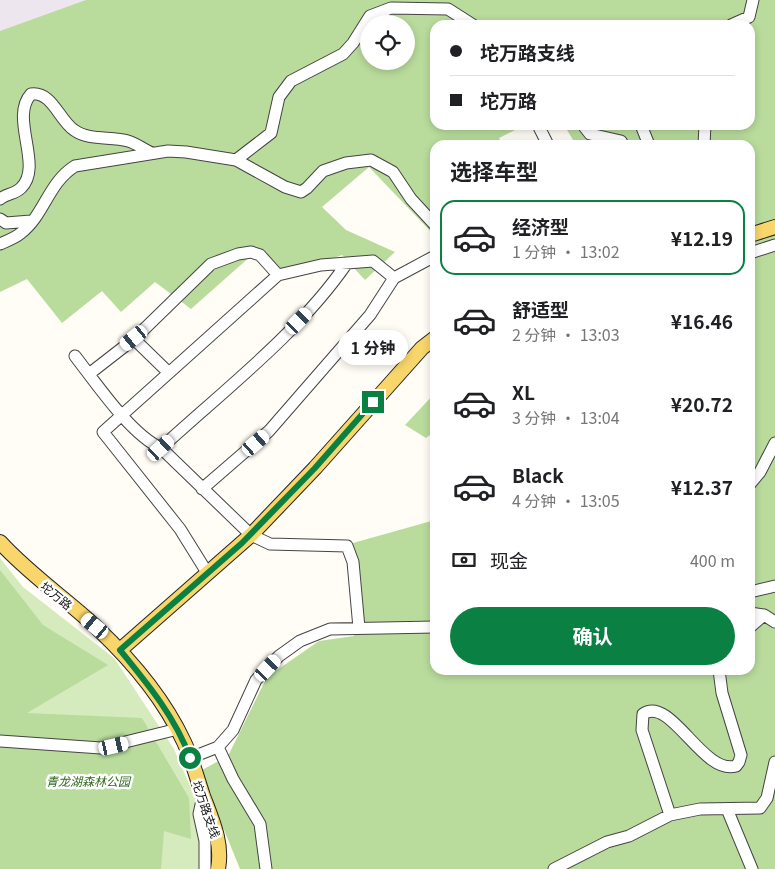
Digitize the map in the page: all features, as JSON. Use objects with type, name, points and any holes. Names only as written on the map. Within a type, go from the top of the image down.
[{"type":"main road","points":[[755,233],[775,227]]},
{"type":"main road","points":[[120,650],[251,535],[315,468],[422,348],[430,342]]},
{"type":"main road","name":"坨万路","points":[[0,542],[23,567],[95,626],[120,650]]},
{"type":"main road","name":"坨万路支线","points":[[120,650],[154,693],[178,730],[190,758],[220,846],[218,869]]},
{"type":"street","points":[[742,20],[749,17],[753,0]]},
{"type":"street","points":[[236,160],[271,133],[279,97],[291,81],[343,54],[354,43],[370,16],[391,8],[448,9],[465,20]]},
{"type":"street","points":[[0,199],[16,192],[28,179],[28,159],[22,108],[31,94],[37,93],[45,97],[74,130],[91,136],[129,141],[153,153]]},
{"type":"street","points":[[587,130],[590,134],[613,140]]},
{"type":"street","points":[[0,244],[21,233],[39,212],[54,185],[64,173],[76,166],[168,151],[236,160],[285,188],[301,192],[323,171],[346,163],[371,160],[393,172],[411,199],[430,220]]},
{"type":"street","points":[[0,219],[6,223],[31,221]]},
{"type":"street","points":[[755,251],[775,245]]},
{"type":"street","points":[[89,374],[134,338],[211,264],[238,254],[251,252],[260,255],[278,275]]},
{"type":"street","points":[[202,488],[276,424],[370,315],[394,278],[430,259]]},
{"type":"street","points":[[208,574],[180,529],[106,438],[104,432],[168,372],[278,275],[321,264],[373,261],[394,278]]},
{"type":"street","points":[[161,448],[288,332],[330,288],[347,263]]},
{"type":"street","points":[[134,338],[168,372]]},
{"type":"street","points":[[75,356],[122,414],[152,444],[161,448],[251,535],[270,544],[347,546],[352,562],[359,628]]},
{"type":"street","points":[[755,478],[775,442]]},
{"type":"street","points":[[755,591],[775,586]]},
{"type":"street","points":[[755,614],[764,615],[775,622]]},
{"type":"street","points":[[755,623],[764,615]]},
{"type":"street","points":[[190,758],[218,747],[232,730],[256,680],[280,656],[300,641],[330,629],[430,627]]},
{"type":"street","points":[[670,815],[642,730],[643,714],[649,710],[655,710],[680,728],[710,759],[720,766],[736,766],[740,762],[740,755],[722,693],[720,675]]},
{"type":"street","points":[[0,741],[101,748],[178,730]]},
{"type":"street","points":[[218,747],[232,779],[260,824],[266,869]]},
{"type":"street","points":[[554,869],[607,842],[628,836],[670,815],[700,809],[756,810],[763,805],[775,762]]},
{"type":"street","points":[[203,796],[199,814],[205,841],[205,869]]},
{"type":"street","points":[[727,810],[752,869]]},
{"type":"shaded area","points":[[0,0],[218,0],[0,67]]},
{"type":"green space","points":[[86,0],[775,0],[775,869],[240,869],[200,771],[228,756],[267,677],[319,641],[354,636],[353,543],[430,521],[430,675],[755,675],[755,140],[573,140],[567,130],[755,130],[755,20],[430,20],[430,130],[515,130],[499,138],[500,140],[430,140],[430,231],[369,167],[322,207],[346,230],[395,252],[365,280],[342,255],[282,278],[252,255],[191,309],[155,282],[121,312],[102,291],[62,323],[27,279],[0,292],[0,31]]},
{"type":"green space","points":[[430,398],[430,435],[426,438],[405,425]]},
{"type":"green space","name":"青龙湖森林公园","points":[[0,558],[23,587],[114,658],[174,749],[210,832],[219,869],[0,869]]},
{"type":"green space","name":"青龙湖森林公园","points":[[0,570],[43,625],[108,665],[27,713],[142,718],[189,798],[191,839],[164,831],[161,869],[0,869]]},
{"type":"route","points":[[190,758],[178,730],[167,713],[138,671],[120,650],[234,552],[315,468],[373,402]]}]
